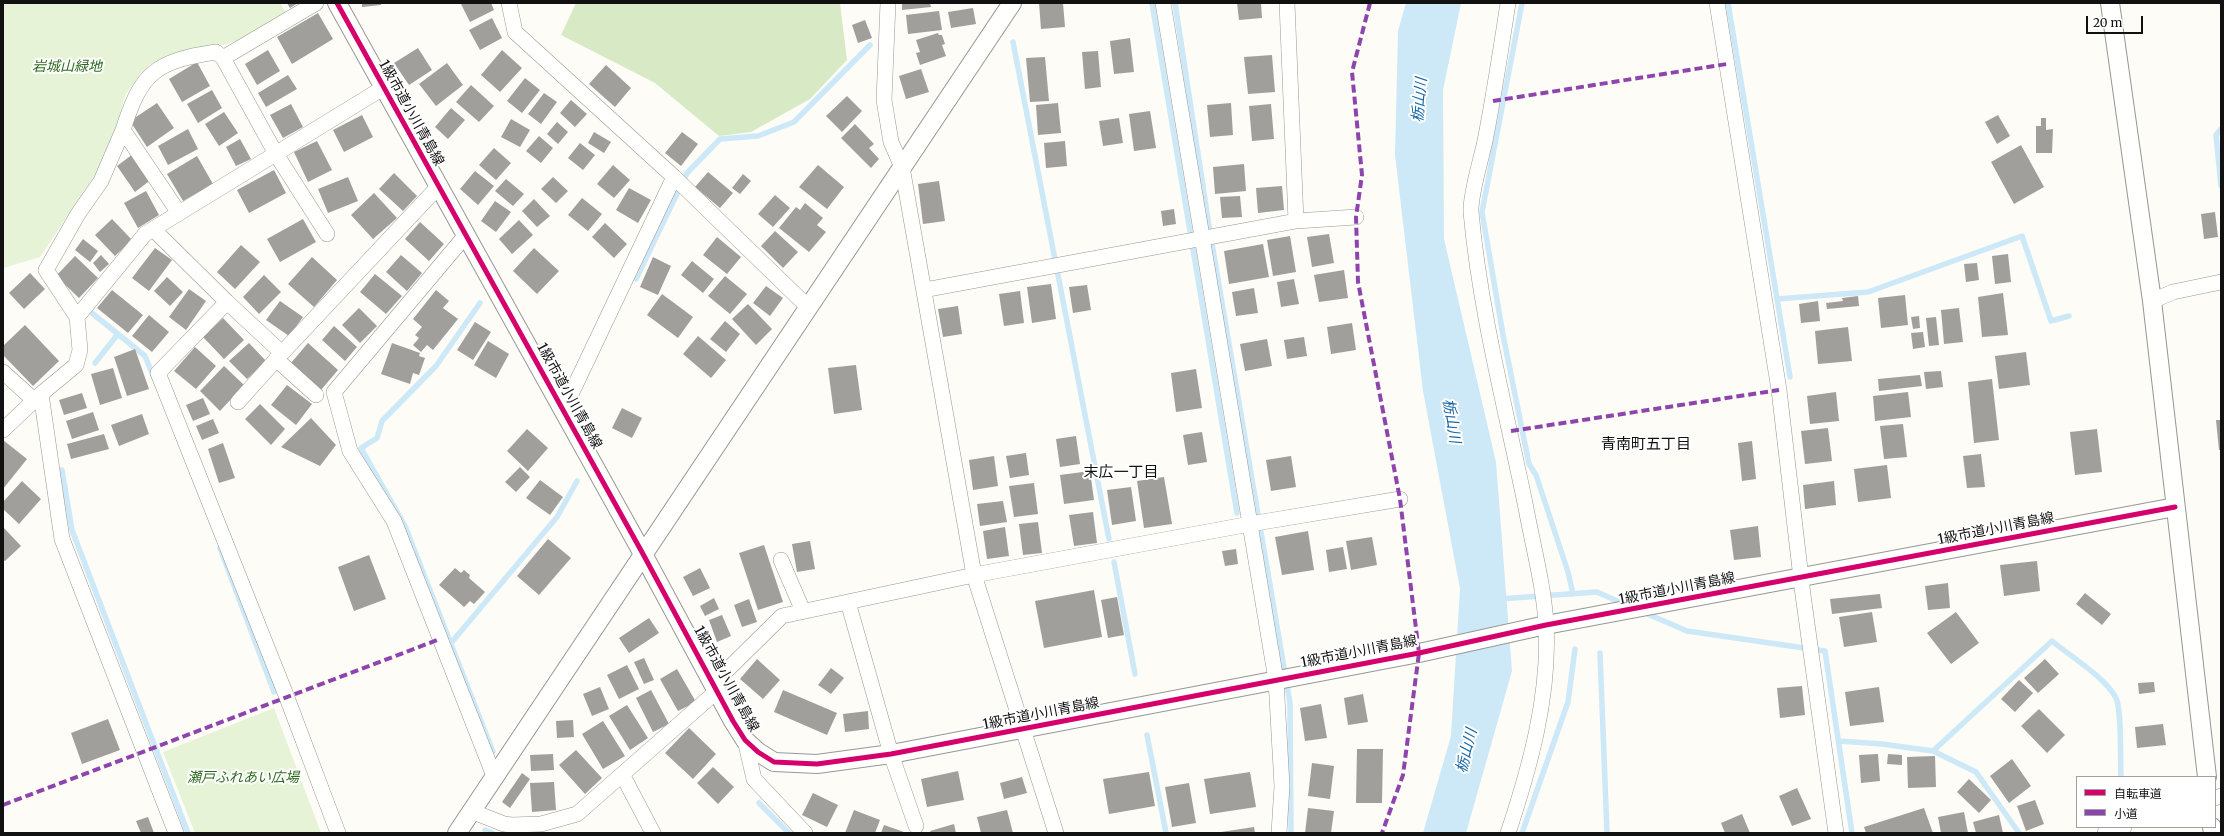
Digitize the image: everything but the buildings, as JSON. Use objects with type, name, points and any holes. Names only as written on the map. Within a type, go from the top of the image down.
[{"type":"street","points":[[223,58],[316,3]]},
{"type":"street","name":"1級市道小川青島線","points":[[337,3],[643,554],[715,688],[745,740],[758,752],[774,762],[818,764],[891,754],[1419,653],[1539,627],[2175,507]]},
{"type":"street","points":[[509,3],[515,32],[674,177],[808,307]]},
{"type":"street","points":[[888,3],[884,100],[891,142],[902,167],[974,575],[1022,730],[1056,833]]},
{"type":"street","points":[[456,833],[1012,3]]},
{"type":"street","points":[[1162,3],[1206,238],[1250,524],[1276,680],[1282,786],[1280,833]]},
{"type":"street","points":[[1287,3],[1296,221]]},
{"type":"street","points":[[1508,3],[1493,101],[1471,209],[1484,311],[1511,431],[1540,581],[1543,606],[1539,627],[1545,672],[1538,720],[1522,791],[1508,833]]},
{"type":"street","points":[[1717,3],[1779,390],[1808,635],[1836,833]]},
{"type":"street","points":[[2110,3],[2152,301],[2206,776]]},
{"type":"street","points":[[3,430],[37,397],[76,365],[80,350],[77,317],[46,270],[78,214],[104,175],[123,130],[130,106],[143,82],[165,64],[195,55],[216,52],[223,58],[276,154],[327,234]]},
{"type":"street","points":[[77,317],[145,234],[383,88]]},
{"type":"street","points":[[123,130],[179,213]]},
{"type":"street","points":[[563,411],[674,177]]},
{"type":"street","points":[[238,402],[438,186]]},
{"type":"street","points":[[924,290],[1296,221],[1356,217]]},
{"type":"street","points":[[153,229],[227,302],[316,396]]},
{"type":"street","points":[[466,235],[334,392],[350,451],[394,521],[494,776]]},
{"type":"street","points":[[2152,301],[2173,292],[2221,282]]},
{"type":"street","points":[[227,302],[158,373],[286,695],[338,833]]},
{"type":"street","points":[[3,372],[37,397],[62,539],[176,833]]},
{"type":"street","points":[[471,811],[514,829],[541,824],[577,814],[623,776],[715,688],[782,616],[974,575],[1266,521],[1400,499]]},
{"type":"street","points":[[781,560],[804,611]]},
{"type":"street","points":[[848,602],[891,754],[916,826]]},
{"type":"street","points":[[745,740],[754,779],[805,833]]},
{"type":"street","points":[[623,776],[653,833]]},
{"type":"street","points":[[2105,833],[2121,828]]},
{"type":"green space","name":"岩城山緑地","points":[[3,3],[280,3],[286,13],[250,36],[227,44],[169,56],[150,65],[126,93],[107,157],[40,257],[3,268]]},
{"type":"green space","points":[[576,3],[840,3],[847,60],[810,99],[751,132],[719,136],[655,83],[561,35]]},
{"type":"green space","name":"瀬戸ふれあい広場","points":[[274,708],[321,833],[195,833],[163,752]]},
{"type":"water","name":"栃山川","points":[[1406,3],[1461,3],[1443,90],[1444,239],[1496,462],[1512,671],[1466,833],[1423,833],[1451,736],[1460,589],[1423,391],[1395,155],[1398,31]]},
{"type":"waterway","points":[[1152,3],[1237,513]]},
{"type":"waterway","points":[[1175,3],[1209,226],[1290,703],[1291,833]]},
{"type":"waterway","points":[[1522,3],[1482,212],[1503,335],[1529,464],[1536,475],[1568,572],[1573,594]]},
{"type":"waterway","points":[[1728,3],[1790,377]]},
{"type":"waterway","points":[[1013,42],[1109,539]]},
{"type":"waterway","points":[[636,279],[687,173],[720,139],[758,136],[794,122],[870,45]]},
{"type":"waterway","points":[[2221,129],[2216,135],[2221,186]]},
{"type":"waterway","points":[[1777,299],[1868,292],[2022,236],[2051,321],[2069,316]]},
{"type":"waterway","points":[[480,303],[436,366],[382,421],[377,438],[361,448],[405,526],[493,752]]},
{"type":"waterway","points":[[92,313],[145,356],[154,378]]},
{"type":"waterway","points":[[95,363],[118,334]]},
{"type":"waterway","points":[[62,470],[72,530],[188,833]]},
{"type":"waterway","points":[[451,643],[557,517],[577,481]]},
{"type":"waterway","points":[[220,548],[274,692]]},
{"type":"waterway","points":[[1114,562],[1135,674]]},
{"type":"waterway","points":[[1499,599],[1597,592],[1626,605]]},
{"type":"waterway","points":[[1643,612],[1687,631],[1825,651],[1852,833]]},
{"type":"waterway","points":[[1933,751],[2052,641],[2096,675],[2111,690],[2116,698],[2120,724],[2121,776]]},
{"type":"waterway","points":[[1522,833],[1568,702],[1575,649]]},
{"type":"waterway","points":[[1600,653],[1607,833]]},
{"type":"waterway","points":[[1147,735],[1166,833]]},
{"type":"waterway","points":[[1839,741],[1882,744],[1933,751],[1976,772],[2019,833]]},
{"type":"waterway","points":[[759,803],[789,833]]},
{"type":"waterway","points":[[485,830],[492,833]]},
{"type":"marked path","points":[[1370,3],[1352,72],[1362,175],[1356,217],[1358,282],[1400,499],[1419,653],[1403,775],[1382,833]]},
{"type":"marked path","points":[[1493,101],[1727,64]]},
{"type":"marked path","points":[[1511,431],[1779,390]]},
{"type":"marked path","points":[[3,805],[440,639]]},
{"type":"cycle path","points":[[337,3],[643,554],[733,721],[745,740],[758,752],[774,762],[817,764],[891,754],[1419,653],[1546,625],[2175,507]]},
{"type":"district","name":"青南町五丁目","points":[[1646,445]]},
{"type":"district","name":"末広一丁目","points":[[1121,473]]}]
